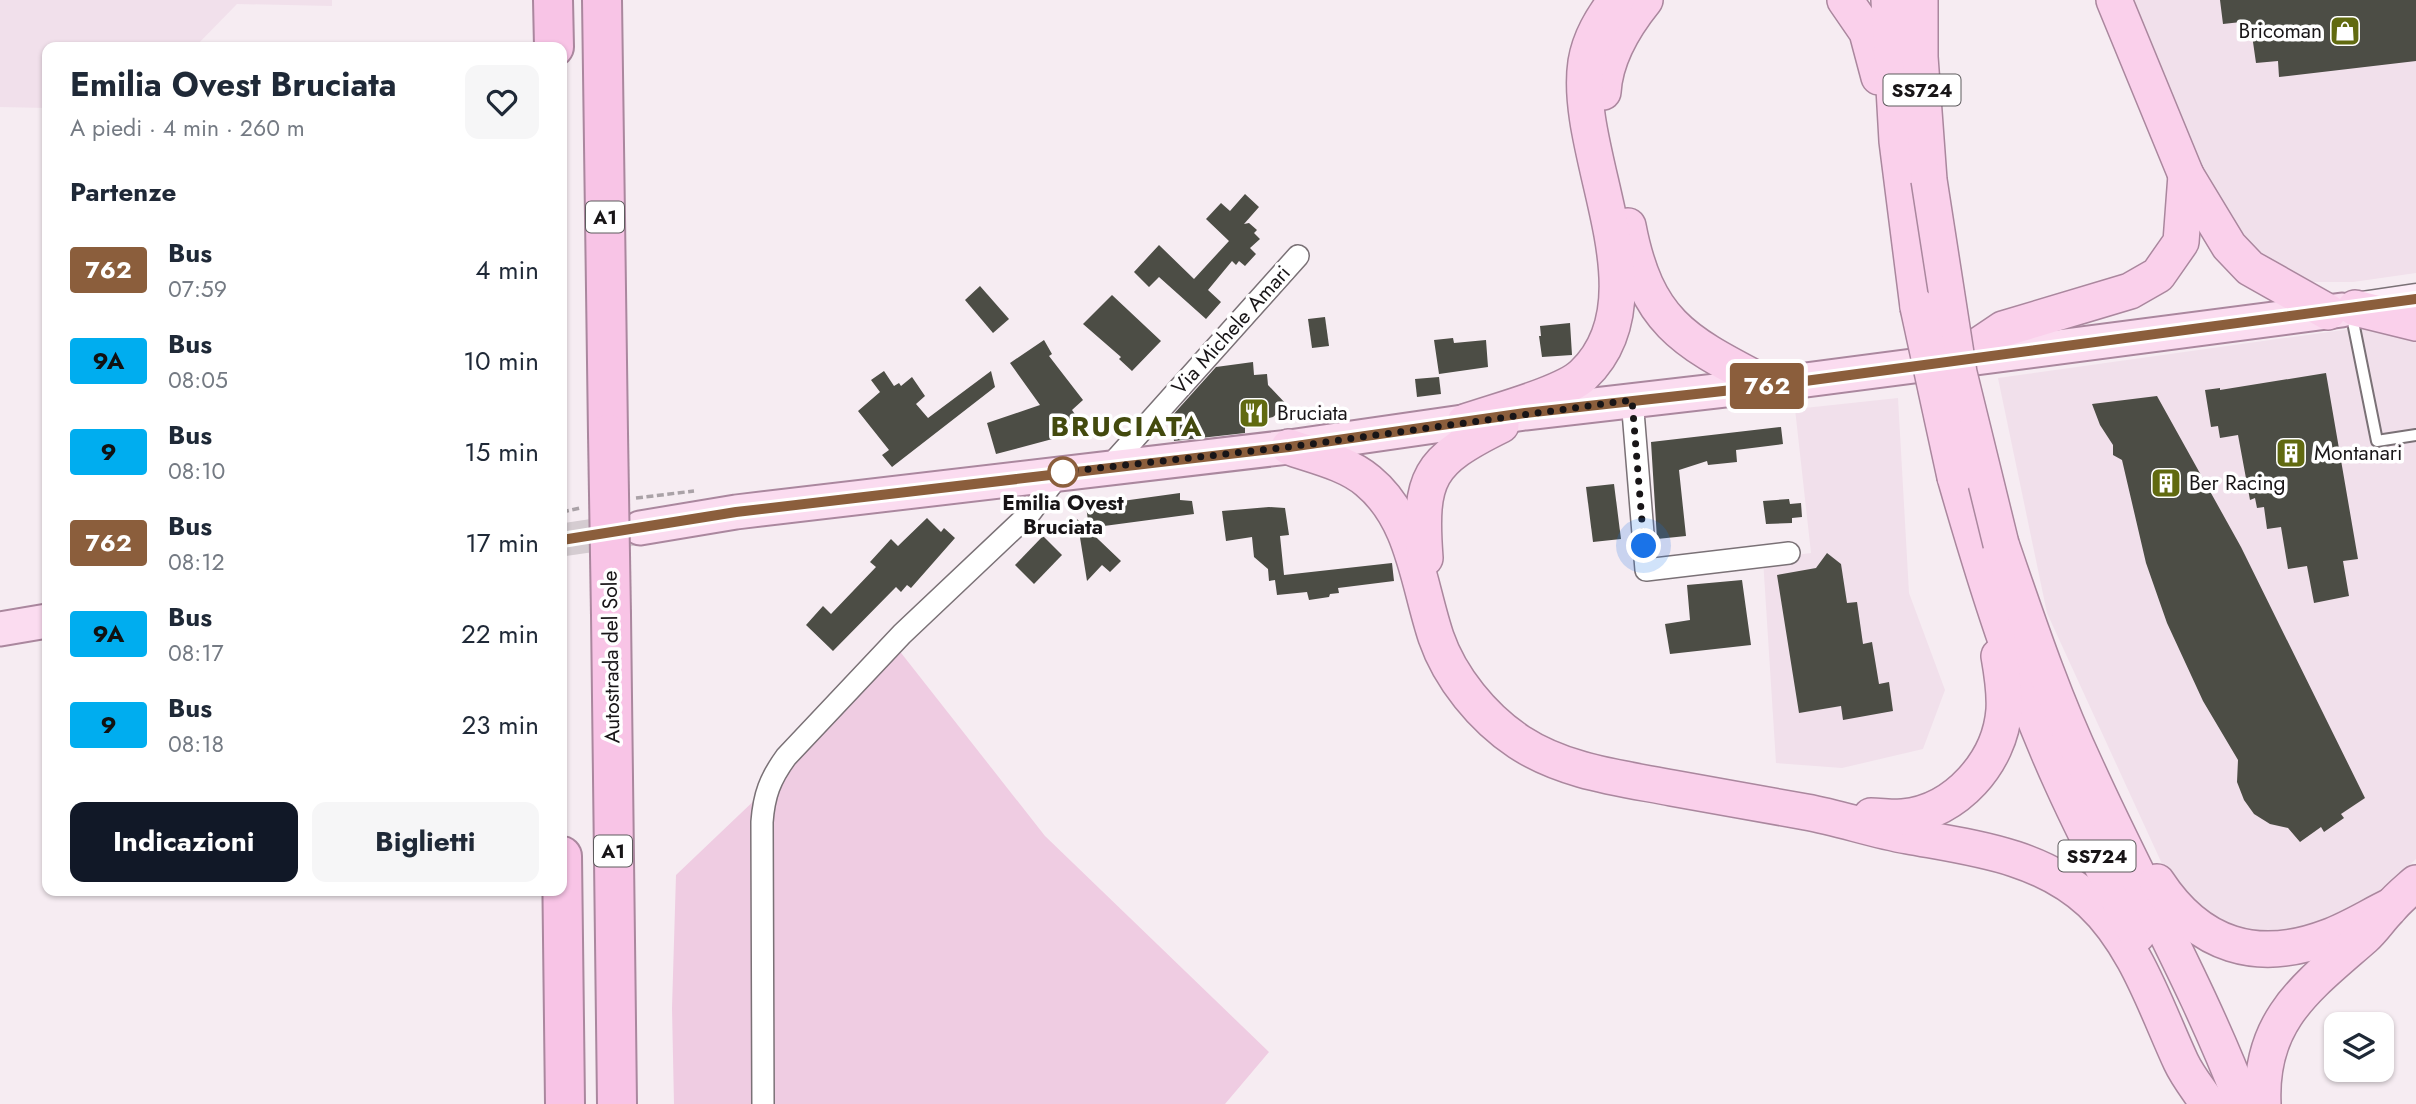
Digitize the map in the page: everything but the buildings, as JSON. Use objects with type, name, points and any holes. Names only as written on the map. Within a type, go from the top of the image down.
[{"type":"highway","points":[[553,0],[554,42]]},
{"type":"highway","name":"Autostrada del Sole","points":[[602,0],[616,1096]]},
{"type":"highway","points":[[1465,422],[1557,389],[1582,377],[1600,355],[1611,331],[1616,295],[1614,244],[1584,87],[1589,47],[1616,0]]},
{"type":"highway","points":[[1645,0],[1627,21],[1606,73],[1603,89],[1634,255],[1656,304],[1674,329],[1692,344],[1768,386]]},
{"type":"highway","points":[[1845,0],[1867,32],[1873,48],[1882,94],[1885,133],[1910,179]]},
{"type":"highway","name":"SS724","points":[[1889,0],[1910,179],[1959,373],[1988,546],[1992,604],[2061,781],[2181,1027],[2211,1104]]},
{"type":"highway","name":"SS724","points":[[1910,179],[1920,57],[1920,0]]},
{"type":"highway","points":[[2113,0],[2186,175],[2229,246],[2250,268],[2344,310],[2416,323]]},
{"type":"highway","points":[[1957,360],[2003,329],[2130,291],[2158,275],[2181,242],[2186,175]]},
{"type":"highway","points":[[1430,614],[1423,522],[1424,496],[1433,473],[1453,450],[1525,413]]},
{"type":"highway","points":[[1289,447],[1345,467],[1365,478],[1395,510],[1405,531],[1446,660],[1472,698],[1503,730],[1539,753],[1586,771],[1824,815],[1897,834],[2000,853],[2039,867],[2078,891],[2113,926],[2155,1004],[2183,1066],[2211,1104]]},
{"type":"highway","name":"SS724","points":[[1988,546],[2038,654],[2085,766],[2210,1022],[2242,1104]]},
{"type":"highway","points":[[1824,815],[1905,817],[1950,799],[1978,775],[1999,736],[2004,710],[1992,604]]},
{"type":"highway","points":[[2085,766],[2124,818],[2144,859],[2170,902],[2196,926],[2225,942],[2248,950],[2274,951],[2299,947],[2332,936],[2391,906]]},
{"type":"highway","points":[[2263,1104],[2264,1069],[2281,1018],[2301,992],[2367,935],[2391,906],[2416,883]]},
{"type":"highway","points":[[562,896],[565,1096]]},
{"type":"main road","points":[[640,528],[736,512],[1289,447],[1525,413],[1768,386],[2416,299]]},
{"type":"main road","points":[[0,629],[42,622]]},
{"type":"street","name":"Via Michele Amari","points":[[1109,467],[1298,256]]},
{"type":"street","points":[[1632,400],[1646,570],[1789,553]]},
{"type":"street","points":[[763,1104],[762,822],[764,797],[771,778],[786,757],[902,634],[1030,513],[1061,472]]},
{"type":"lane","points":[[2344,310],[2376,441],[2416,435]]},
{"type":"shaded area","points":[[0,0],[332,0],[332,6],[237,4],[200,42],[42,42],[42,108],[0,107]]},
{"type":"shaded area","points":[[2125,0],[2416,0],[2416,273],[2353,282],[2312,282],[2277,272],[2255,257],[2208,181]]},
{"type":"shaded area","points":[[2393,323],[2416,327],[2416,859],[2360,910],[2261,938],[2211,922],[2163,866],[2047,613],[1998,378]]},
{"type":"shaded area","points":[[1898,398],[1909,593],[1945,690],[1923,749],[1842,768],[1776,763],[1763,559],[1811,553],[1795,409]]},
{"type":"shaded area","points":[[898,649],[1045,836],[1269,1052],[1225,1104],[674,1104],[672,1008],[676,875],[761,794]]},
{"type":"tunnel","points":[[567,539],[635,529]]},
{"type":"bus line","name":"762","points":[[567,539],[736,512],[1289,447],[1525,413],[1768,386],[2416,299]]},
{"type":"place","name":"Bricoman","points":[[2345,31]]},
{"type":"place","name":"Bruciata","points":[[1254,413]]},
{"type":"place","name":"Montanari","points":[[2291,453]]},
{"type":"place","name":"Emilia Ovest Bruciata","points":[[1063,472]]},
{"type":"place","name":"Ber Racing","points":[[2166,483]]},
{"type":"district","name":"BRUCIATA","points":[[1127,426]]},
{"type":"route","points":[[1063,472],[1289,447],[1632,400],[1644,546]]}]
